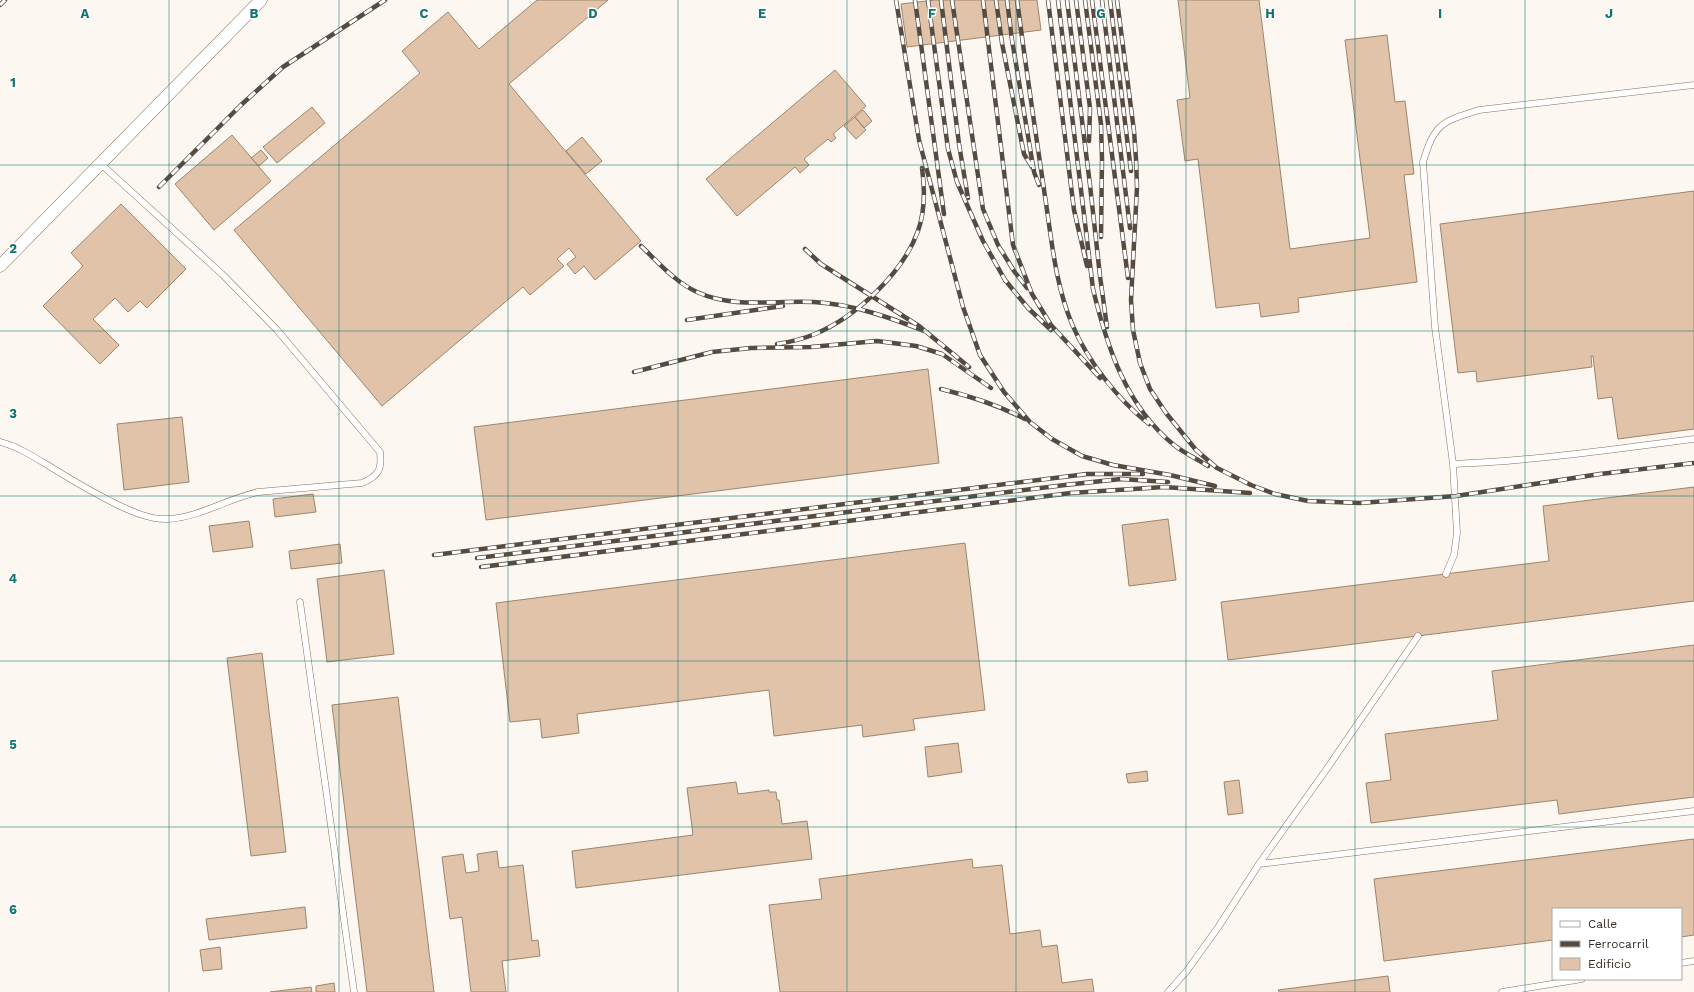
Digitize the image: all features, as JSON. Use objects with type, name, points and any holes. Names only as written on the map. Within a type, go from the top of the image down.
[{"type":"street","points":[[0,266],[261,0]]},
{"type":"lane","points":[[1446,574],[1454,555],[1457,533],[1453,464],[1435,327],[1423,162],[1430,140],[1439,127],[1452,119],[1478,110],[1694,85]]},
{"type":"lane","points":[[0,442],[20,449],[83,486],[129,510],[148,517],[166,519],[182,518],[245,495],[258,492],[362,482],[371,479],[378,473],[381,462],[380,452],[277,330],[222,274],[101,164]]},
{"type":"lane","points":[[1453,464],[1490,463],[1570,455],[1694,439]]},
{"type":"lane","points":[[300,602],[354,992]]},
{"type":"lane","points":[[1168,992],[1186,972],[1219,926],[1259,864],[1418,636]]},
{"type":"lane","points":[[1259,864],[1694,811]]},
{"type":"lane","points":[[1682,963],[1694,961]]},
{"type":"lane","points":[[1502,992],[1576,980]]},
{"type":"building","points":[[537,0],[608,0],[509,84],[641,241],[595,280],[584,266],[575,274],[567,264],[576,257],[569,248],[557,259],[564,266],[530,295],[523,287],[382,406],[234,230],[420,73],[402,51],[448,12],[479,49]]},
{"type":"building","points":[[935,0],[1037,0],[1041,30],[907,47],[901,4]]},
{"type":"building","points":[[1178,0],[1259,0],[1290,249],[1370,238],[1345,40],[1387,35],[1395,102],[1405,101],[1414,174],[1404,175],[1417,282],[1298,298],[1299,312],[1261,317],[1259,303],[1216,308],[1198,159],[1185,161],[1177,100],[1190,98]]},
{"type":"building","points":[[835,70],[866,106],[833,134],[836,138],[831,142],[828,139],[804,159],[809,165],[800,173],[795,167],[737,216],[706,179]]},
{"type":"building","points":[[312,107],[325,123],[277,163],[263,147]]},
{"type":"building","points":[[863,110],[872,121],[864,128],[855,117]]},
{"type":"building","points":[[855,117],[866,130],[856,139],[844,126]]},
{"type":"building","points":[[232,135],[271,181],[214,230],[175,184]]},
{"type":"building","points":[[582,137],[602,161],[586,174],[566,151]]},
{"type":"building","points":[[261,150],[268,158],[259,166],[251,158]]},
{"type":"building","points":[[1694,191],[1694,429],[1618,439],[1612,397],[1598,399],[1593,356],[1591,356],[1592,367],[1477,382],[1476,371],[1458,373],[1440,224]]},
{"type":"building","points":[[121,204],[186,269],[147,308],[140,301],[128,312],[115,298],[93,319],[119,345],[100,364],[43,306],[83,266],[71,253]]},
{"type":"building","points":[[928,369],[939,463],[486,520],[474,427]]},
{"type":"building","points":[[182,417],[189,482],[124,490],[117,424]]},
{"type":"building","points":[[1694,487],[1694,601],[1228,660],[1221,602],[1549,561],[1543,506]]},
{"type":"building","points":[[313,494],[316,512],[275,517],[273,499]]},
{"type":"building","points":[[1168,519],[1176,580],[1129,586],[1122,525]]},
{"type":"building","points":[[249,521],[253,547],[213,552],[209,526]]},
{"type":"building","points":[[965,543],[985,710],[913,719],[915,730],[863,737],[862,725],[774,736],[769,690],[577,714],[579,733],[542,738],[540,719],[510,722],[496,603]]},
{"type":"building","points":[[340,544],[342,563],[291,569],[289,551]]},
{"type":"building","points":[[384,570],[394,654],[327,662],[317,579]]},
{"type":"building","points":[[1694,645],[1694,797],[1559,814],[1557,800],[1371,823],[1366,783],[1391,780],[1385,734],[1498,720],[1492,671]]},
{"type":"building","points":[[262,653],[286,852],[251,856],[227,658]]},
{"type":"building","points":[[398,697],[434,992],[367,992],[332,705]]},
{"type":"building","points":[[958,743],[962,772],[928,777],[925,747]]},
{"type":"building","points":[[1147,771],[1148,781],[1128,783],[1126,774]]},
{"type":"building","points":[[1239,780],[1243,813],[1228,815],[1224,782]]},
{"type":"building","points":[[736,782],[738,794],[769,790],[769,792],[776,792],[777,800],[779,800],[782,824],[807,821],[812,859],[576,888],[572,851],[693,835],[687,788]]},
{"type":"building","points":[[1694,839],[1694,935],[1682,937],[1682,908],[1552,908],[1552,940],[1384,961],[1374,879]]},
{"type":"building","points":[[497,851],[499,868],[523,865],[532,941],[538,940],[540,956],[502,961],[506,992],[471,992],[462,917],[450,919],[442,857],[463,854],[466,873],[479,871],[477,854]]},
{"type":"building","points":[[972,859],[973,868],[1002,865],[1010,934],[1040,930],[1042,947],[1057,945],[1062,983],[1092,979],[1094,992],[780,992],[769,905],[822,899],[819,879]]},
{"type":"building","points":[[305,907],[307,928],[209,940],[206,919]]},
{"type":"building","points":[[220,947],[222,969],[203,971],[200,950]]},
{"type":"building","points":[[1388,976],[1390,992],[1279,992],[1278,990]]},
{"type":"building","points":[[334,983],[335,992],[316,992],[316,986]]},
{"type":"building","points":[[311,987],[312,992],[270,992]]},
{"type":"railway","points":[[0,5],[5,0]]},
{"type":"railway","points":[[159,187],[241,105],[283,67],[385,0]]},
{"type":"railway","points":[[896,0],[919,140],[963,307],[980,355],[1004,392],[1030,422],[1052,439],[1082,456],[1113,465],[1170,475],[1215,486]]},
{"type":"railway","points":[[915,0],[944,214]]},
{"type":"railway","points":[[928,0],[948,149],[957,182],[983,241],[1005,280],[1028,308],[1051,330]]},
{"type":"railway","points":[[941,0],[959,144],[968,198]]},
{"type":"railway","points":[[952,0],[983,209],[998,245],[1014,271],[1027,288]]},
{"type":"railway","points":[[983,0],[1013,245],[1032,294],[1051,325],[1100,378]]},
{"type":"railway","points":[[996,0],[1002,43],[1024,154],[1032,167]]},
{"type":"railway","points":[[1007,0],[1012,40],[1034,172],[1039,185]]},
{"type":"railway","points":[[1017,0],[1053,249],[1062,295],[1078,338],[1095,365],[1115,391],[1149,424]]},
{"type":"railway","points":[[1048,0],[1074,210],[1087,266]]},
{"type":"railway","points":[[1058,0],[1093,289],[1112,354],[1131,394],[1157,429],[1174,445],[1208,466]]},
{"type":"railway","points":[[1067,0],[1107,327]]},
{"type":"railway","points":[[1076,0],[1090,108],[1089,141]]},
{"type":"railway","points":[[1085,0],[1101,124],[1101,237]]},
{"type":"railway","points":[[1092,0],[1128,278]]},
{"type":"railway","points":[[1102,0],[1130,228]]},
{"type":"railway","points":[[1110,0],[1131,171]]},
{"type":"railway","points":[[1117,0],[1134,131],[1136,159],[1137,187],[1131,300],[1133,330],[1140,363],[1150,389],[1166,413],[1196,450],[1217,468],[1251,485],[1275,494],[1308,501],[1360,503],[1456,496],[1600,474],[1694,463]]},
{"type":"railway","points":[[777,344],[806,337],[831,326],[862,305],[890,278],[911,247],[918,231],[924,200],[922,168]]},
{"type":"railway","points":[[641,246],[681,283],[697,292],[711,297],[754,303],[829,303],[886,317],[927,332]]},
{"type":"railway","points":[[805,249],[821,264],[919,326],[969,367]]},
{"type":"railway","points":[[687,320],[783,306]]},
{"type":"railway","points":[[634,372],[712,352],[751,348],[811,347],[877,341],[916,346],[942,354],[991,388]]},
{"type":"railway","points":[[941,389],[984,401],[1025,419]]},
{"type":"railway","points":[[434,555],[1087,474],[1143,474]]},
{"type":"railway","points":[[477,558],[1065,485],[1121,479],[1168,482]]},
{"type":"railway","points":[[481,567],[1071,493],[1164,487],[1250,493]]}]
